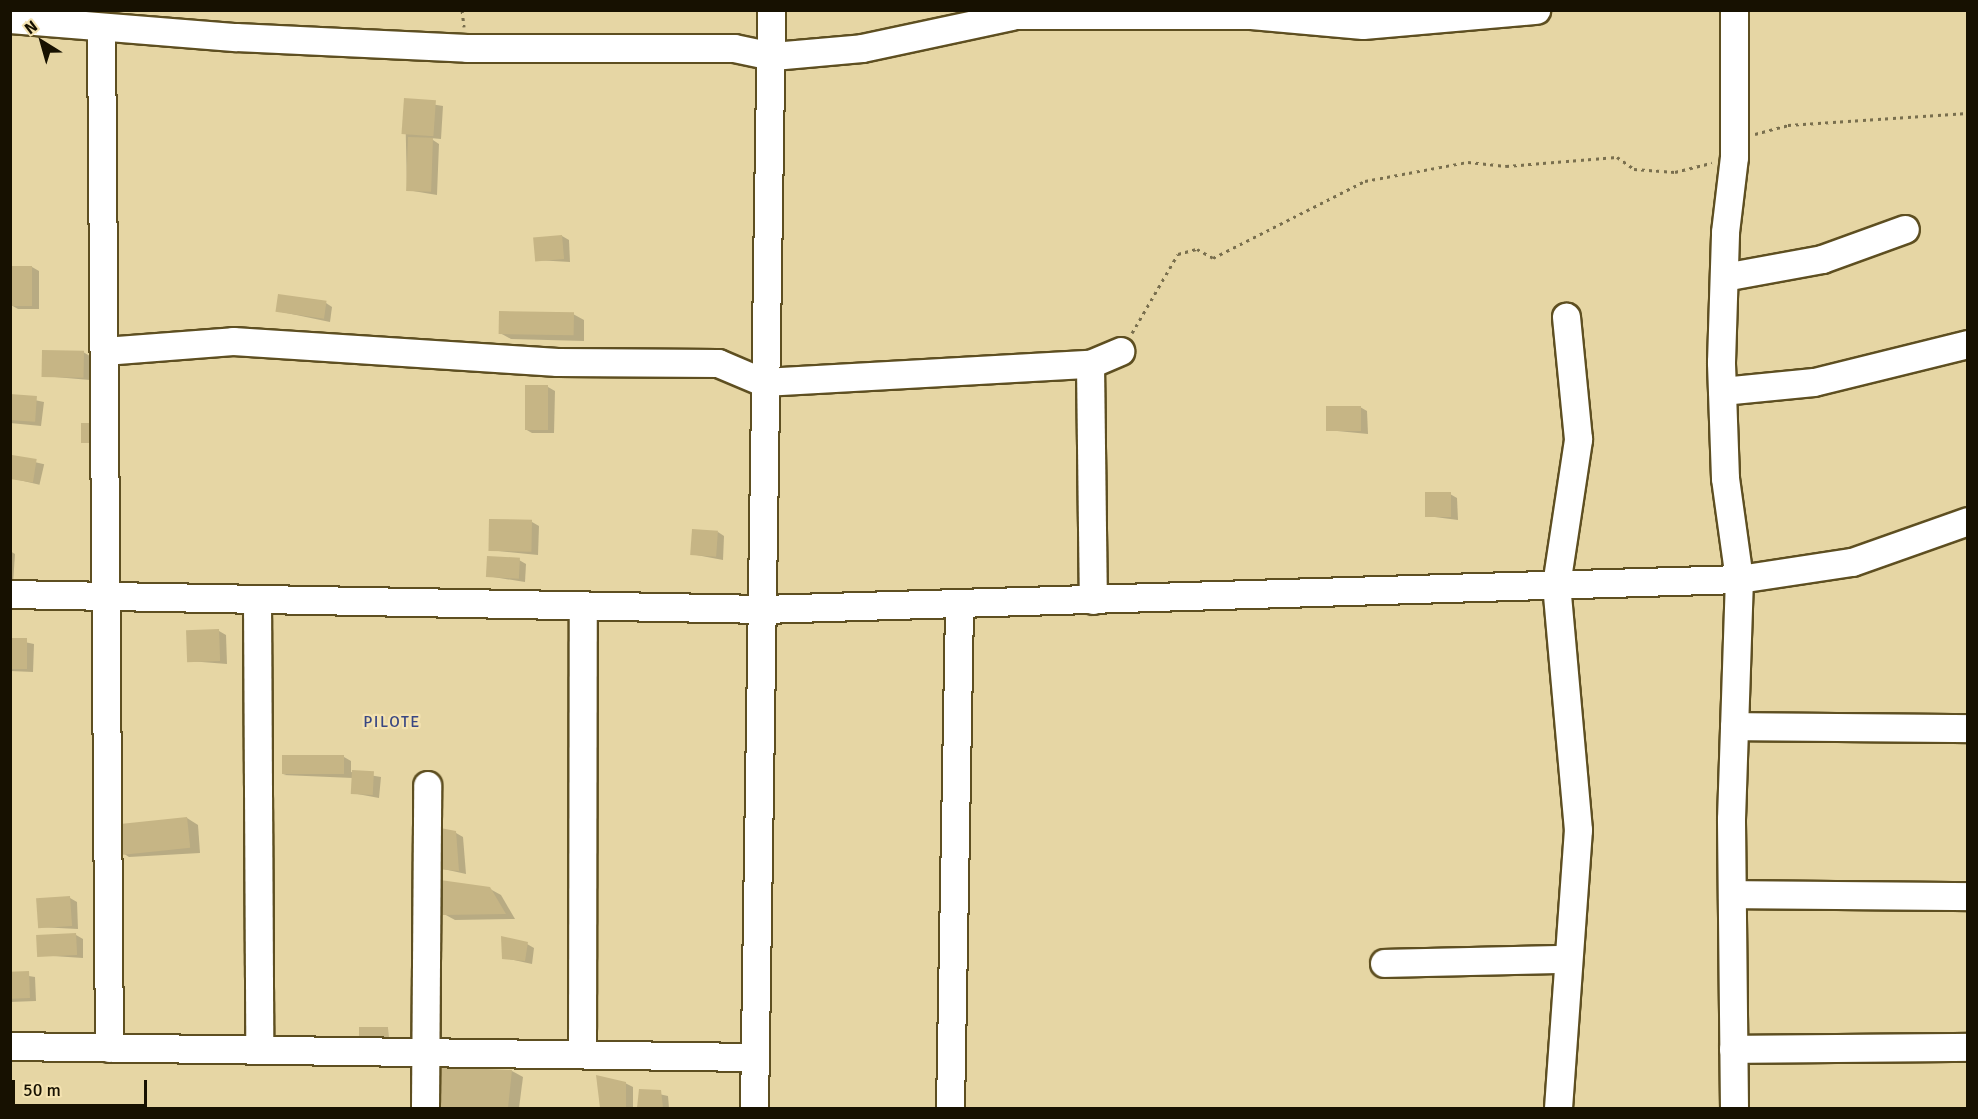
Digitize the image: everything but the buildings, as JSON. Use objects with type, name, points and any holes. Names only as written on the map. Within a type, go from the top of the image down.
[{"type":"street","points":[[754,1108],[753,1057],[763,609],[763,382],[773,56],[771,10]]},
{"type":"street","points":[[10,19],[101,31],[467,48],[734,48],[773,56],[862,48],[1016,15],[1252,13],[1362,25],[1536,10]]},
{"type":"street","points":[[1734,10],[1735,148],[1724,277],[1722,391],[1725,478],[1739,579],[1732,894],[1734,1108]]},
{"type":"street","points":[[101,31],[109,1048]]},
{"type":"street","points":[[1724,277],[1822,259],[1905,229]]},
{"type":"street","points":[[1558,1108],[1566,959],[1578,830],[1576,768],[1565,721],[1556,585],[1578,439],[1566,316]]},
{"type":"street","points":[[104,351],[233,341],[557,362],[718,363],[763,382],[1090,364],[1120,351]]},
{"type":"street","points":[[1722,391],[1814,382],[1968,344]]},
{"type":"street","points":[[1090,364],[1093,600]]},
{"type":"street","points":[[10,594],[763,609],[959,605],[1739,579],[1852,562],[1968,520]]},
{"type":"street","points":[[257,599],[259,1050]]},
{"type":"street","points":[[950,1108],[959,605]]},
{"type":"street","points":[[582,1054],[583,606]]},
{"type":"street","points":[[1734,726],[1968,728]]},
{"type":"street","points":[[425,1108],[427,784]]},
{"type":"street","points":[[1732,894],[1968,896]]},
{"type":"street","points":[[1384,963],[1566,959]]},
{"type":"street","points":[[10,1047],[753,1057]]},
{"type":"street","points":[[1733,1049],[1968,1047]]},
{"type":"path","points":[[1120,351],[1178,254],[1197,249],[1213,258],[1365,181],[1468,162],[1506,166],[1617,157],[1634,169],[1675,172],[1788,124],[1968,113]]},
{"type":"district","name":"PILOTE","points":[[392,722]]}]
